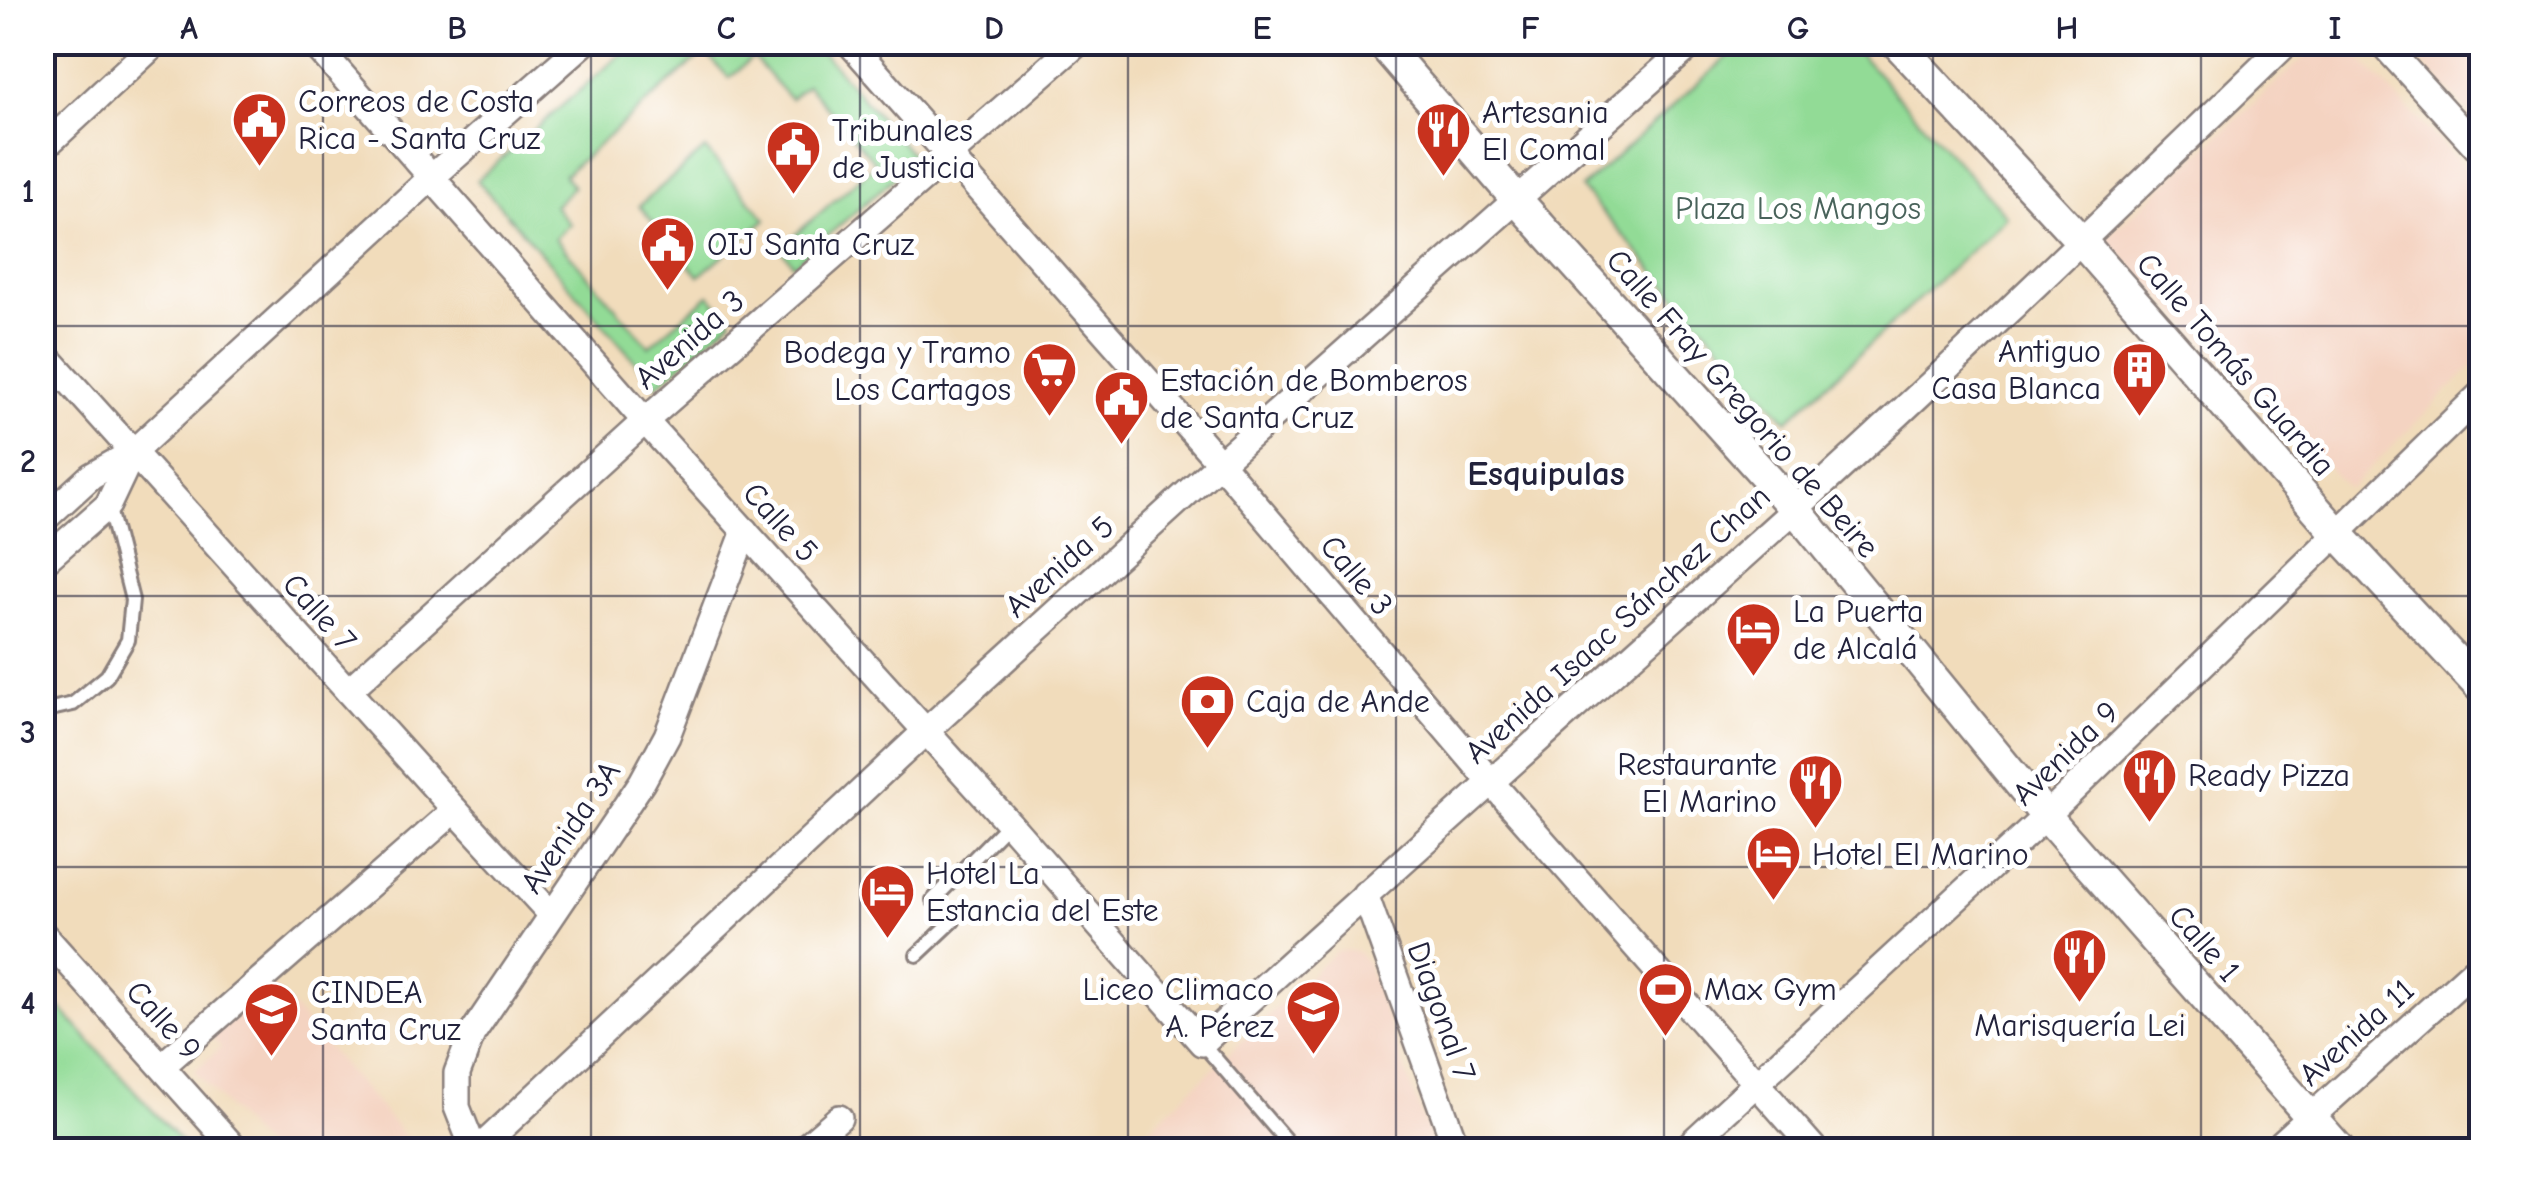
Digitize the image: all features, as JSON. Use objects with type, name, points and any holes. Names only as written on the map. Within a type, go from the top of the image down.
[{"type":"street","points":[[42,149],[157,42]]},
{"type":"street","name":"Calle 5","points":[[313,42],[645,421],[1010,823],[1202,1043]]},
{"type":"street","points":[[42,521],[91,476],[132,452],[585,42]]},
{"type":"street","name":"Calle 3","points":[[849,42],[1815,1150]]},
{"type":"street","name":"Avenida 3","points":[[348,691],[645,421],[1079,42]]},
{"type":"street","name":"Calle Fray Gregorio de Beire","points":[[1381,42],[1516,200],[1795,509],[2046,816]]},
{"type":"street","name":"Avenida 5","points":[[476,1150],[1220,463],[1694,42]]},
{"type":"street","name":"Calle Tomás Guardia","points":[[1896,42],[2081,241],[2338,534],[2482,689]]},
{"type":"street","name":"Avenida Isaac Sánchez Chan","points":[[1202,1043],[1795,509],[2288,42]]},
{"type":"street","points":[[2381,42],[2482,153]]},
{"type":"street","name":"Calle 7","points":[[42,351],[551,914]]},
{"type":"street","name":"Avenida 9","points":[[1684,1150],[2046,816],[2482,392]]},
{"type":"street","points":[[42,563],[108,505],[132,452]]},
{"type":"street","name":"Avenida 3A","points":[[476,1150],[457,1106],[457,1073],[472,1034],[632,798],[667,736],[745,531]]},
{"type":"street","points":[[162,1066],[455,810]]},
{"type":"street","name":"Calle 1","points":[[2046,816],[2340,1150]]},
{"type":"street","name":"Diagonal 7","points":[[1365,894],[1457,1150]]},
{"type":"street","name":"Calle 9","points":[[42,934],[236,1150]]},
{"type":"street","name":"Avenida 11","points":[[2274,1150],[2482,962]]},
{"type":"street","points":[[802,1150],[839,1118]]},
{"type":"lane","points":[[42,712],[73,704],[107,676],[128,640],[132,600],[108,505]]},
{"type":"lane","points":[[917,956],[953,922],[933,900],[1010,823]]},
{"type":"lane","points":[[1202,1043],[1294,1150]]},
{"type":"shaded area","points":[[2321,42],[2346,43],[2481,186],[2481,358],[2349,489],[2105,239]]},
{"type":"shaded area","points":[[2403,43],[2481,43],[2481,125]]},
{"type":"shaded area","name":"Liceo Climaco A. Pérez","points":[[1336,951],[1358,952],[1367,962],[1434,1150],[1127,1150]]},
{"type":"shaded area","name":"CINDEA Santa Cruz","points":[[272,984],[417,1150],[266,1150],[194,1071],[221,1047],[210,1036]]},
{"type":"green space","points":[[635,42],[814,43],[916,159],[794,265],[780,248],[876,164],[807,85],[790,99],[753,57],[729,78],[705,52],[564,175],[573,187],[554,206],[570,224],[555,238],[649,346],[709,295],[732,320],[657,386],[477,180]]},
{"type":"green space","name":"Plaza Los Mangos","points":[[1743,43],[1850,43],[2007,217],[1787,421],[1581,188]]},
{"type":"green space","points":[[705,149],[766,219],[699,276],[639,206]]},
{"type":"green space","points":[[43,989],[188,1150],[43,1150]]},
{"type":"place","name":"Correos de Costa Rica - Santa Cruz","points":[[259,168]]},
{"type":"place","name":"Artesania El Comal","points":[[1443,179]]},
{"type":"place","name":"Tribunales de Justicia","points":[[793,197]]},
{"type":"place","name":"OIJ Santa Cruz","points":[[668,293]]},
{"type":"place","name":"Antiguo Casa Blanca","points":[[2140,418]]},
{"type":"place","name":"Bodega y Tramo Los Cartagos","points":[[1050,419]]},
{"type":"place","name":"Estación de Bomberos de Santa Cruz","points":[[1121,447]]},
{"type":"place","name":"La Puerta de Alcalá","points":[[1754,678]]},
{"type":"place","name":"Caja de Ande","points":[[1207,750]]},
{"type":"place","name":"Ready Pizza","points":[[2149,824]]},
{"type":"place","name":"Restaurante El Marino","points":[[1816,831]]},
{"type":"place","name":"Hotel El Marino","points":[[1773,903]]},
{"type":"place","name":"Hotel La Estancia del Este","points":[[887,940]]},
{"type":"place","name":"Marisquería Lei","points":[[2080,1005]]},
{"type":"place","name":"Max Gym","points":[[1665,1038]]},
{"type":"place","name":"Liceo Climaco A. Pérez","points":[[1313,1056]]},
{"type":"place","name":"CINDEA Santa Cruz","points":[[272,1059]]},
{"type":"district","name":"Esquipulas","points":[[1546,473]]}]
